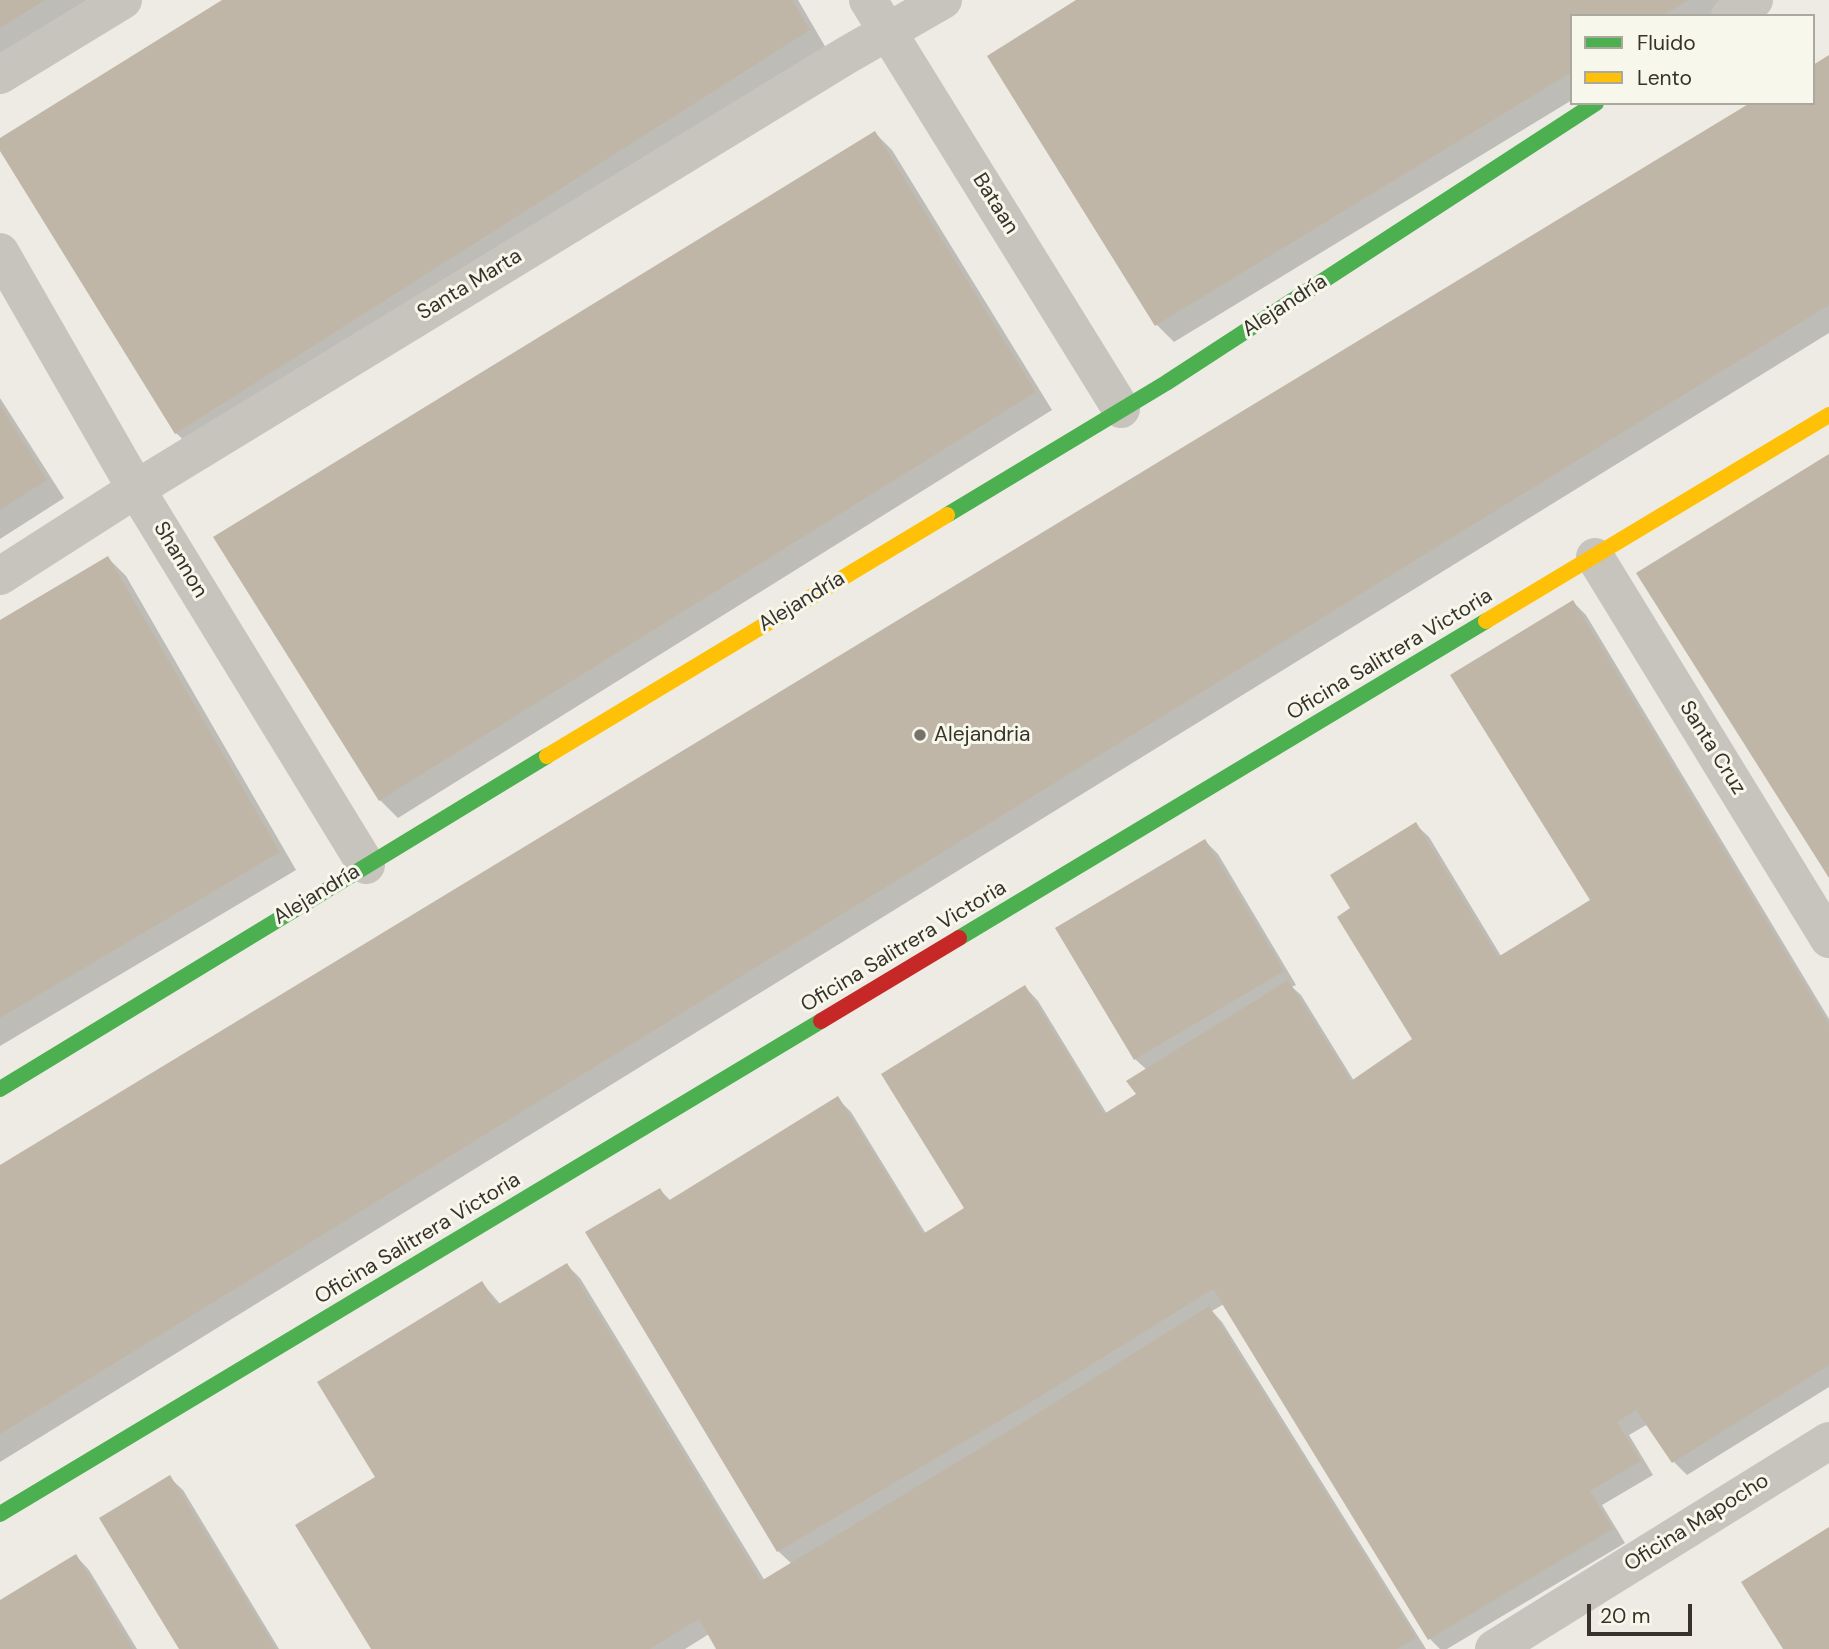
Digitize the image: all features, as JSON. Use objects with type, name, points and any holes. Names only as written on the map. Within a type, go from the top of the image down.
[{"type":"street","points":[[0,75],[123,0]]},
{"type":"street","name":"Bataan","points":[[868,0],[1121,410]]},
{"type":"street","name":"Santa Marta","points":[[0,576],[136,489],[943,0]]},
{"type":"street","points":[[1733,14],[1754,0]]},
{"type":"street","name":"Alejandría","points":[[0,1089],[1166,383],[1593,105]]},
{"type":"street","name":"Shannon","points":[[0,252],[136,489],[366,865]]},
{"type":"street","name":"Oficina Salitrera Victoria","points":[[0,1514],[1829,415]]},
{"type":"street","name":"Santa Cruz","points":[[1595,557],[1829,939]]},
{"type":"street","name":"Oficina Mapocho","points":[[1493,1649],[1829,1441]]},
{"type":"building","points":[[0,0],[45,0],[0,28]]},
{"type":"building","points":[[222,0],[792,0],[810,30],[175,434],[0,151],[0,138]]},
{"type":"building","points":[[1076,0],[1689,0],[1666,14],[1570,14],[1570,73],[1155,326],[987,56]]},
{"type":"building","name":"Alejandria","points":[[1829,55],[1829,305],[0,1434],[0,1165],[1747,105],[1815,105],[1815,64]]},
{"type":"building","points":[[875,131],[1036,392],[379,801],[213,537]]},
{"type":"building","points":[[0,405],[47,480],[0,510]]},
{"type":"building","points":[[1829,454],[1829,878],[1636,573]]},
{"type":"building","points":[[108,556],[280,852],[0,1018],[0,620]]},
{"type":"building","points":[[1573,600],[1829,1025],[1829,1365],[1672,1463],[1636,1410],[1617,1422],[1641,1461],[1590,1491],[1613,1529],[1428,1640],[1213,1289],[1028,1404],[777,1552],[585,1232],[660,1188],[668,1201],[838,1096],[923,1234],[964,1208],[881,1074],[1025,985],[1104,1114],[1136,1094],[1126,1081],[1288,980],[1351,1081],[1412,1039],[1337,917],[1350,908],[1330,875],[1416,822],[1498,957],[1590,900],[1450,675]]},
{"type":"building","points":[[1205,839],[1284,971],[1134,1060],[1055,928]]},
{"type":"building","points":[[567,1263],[761,1581],[1209,1306],[1416,1638],[1397,1649],[716,1649],[699,1619],[650,1649],[371,1649],[295,1525],[375,1477],[317,1382],[482,1281],[497,1305]]},
{"type":"building","points":[[170,1475],[276,1649],[179,1649],[99,1518]]},
{"type":"building","points":[[1829,1527],[1829,1649],[1783,1649],[1741,1582]]},
{"type":"building","points":[[76,1554],[133,1649],[0,1649],[0,1600]]},
{"type":"traffic: fast","points":[[947,515],[1166,383],[1593,105]]},
{"type":"traffic: fast","points":[[959,938],[1486,621]]},
{"type":"traffic: fast","points":[[0,1089],[547,756]]},
{"type":"traffic: fast","points":[[0,1514],[821,1021]]},
{"type":"traffic: slow","points":[[1486,621],[1829,415]]},
{"type":"traffic: slow","points":[[547,756],[947,515]]},
{"type":"traffic: jam","points":[[821,1021],[959,938]]},
{"type":"place","name":"Alejandria","points":[[920,735]]}]
